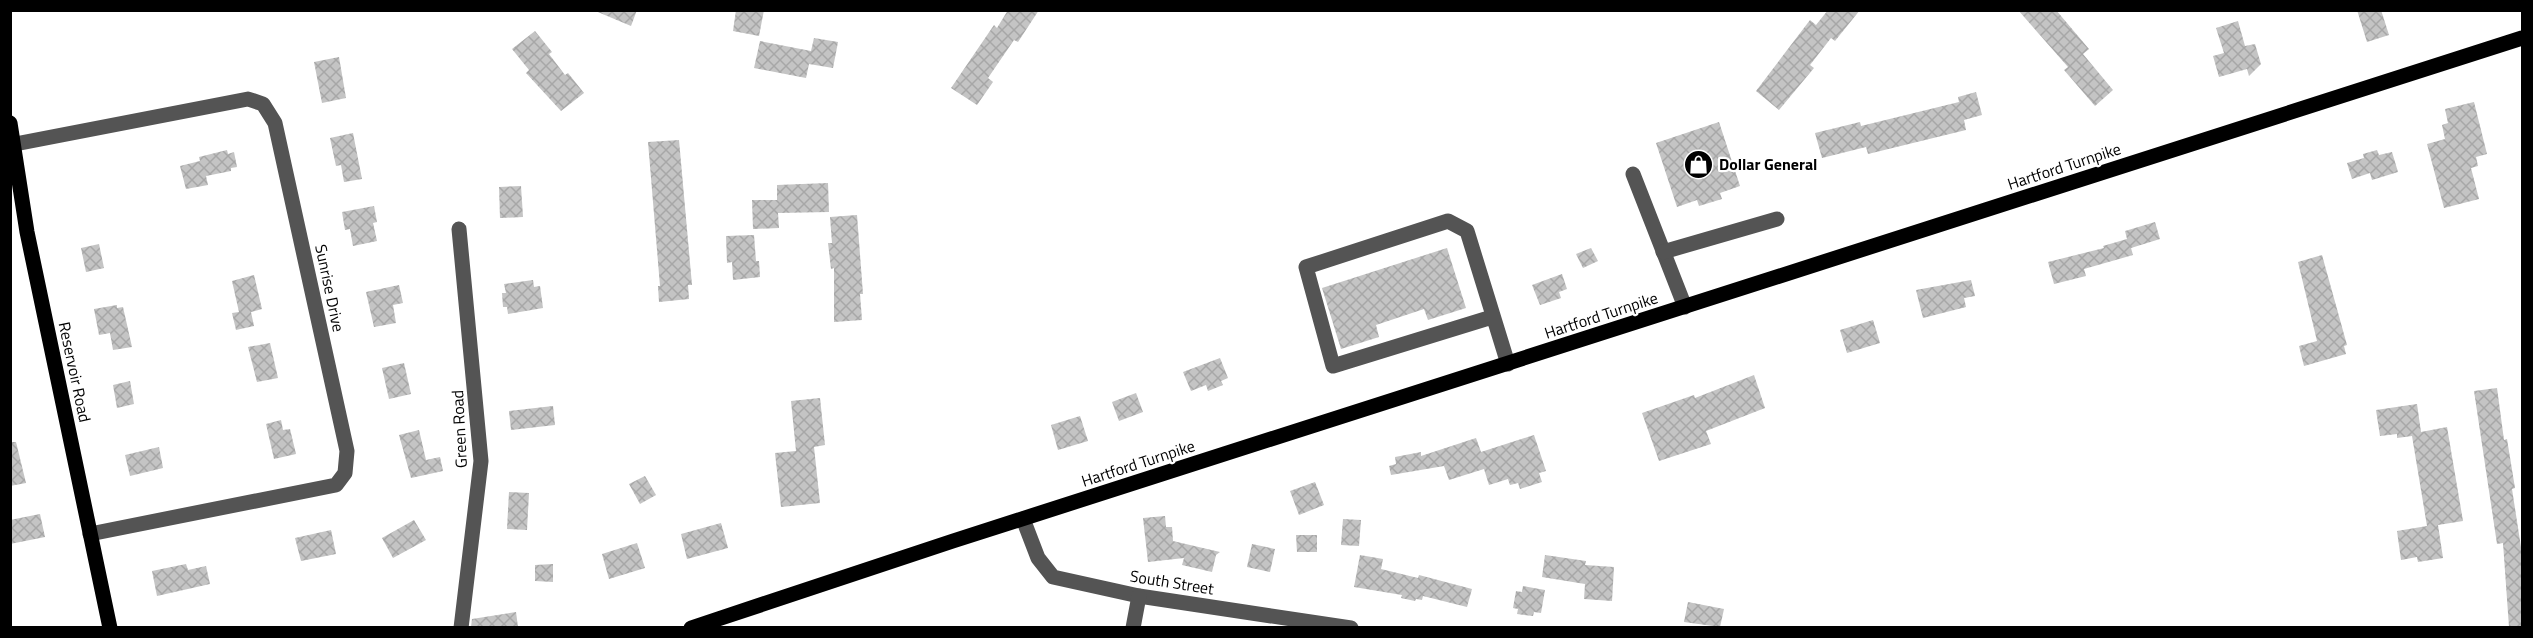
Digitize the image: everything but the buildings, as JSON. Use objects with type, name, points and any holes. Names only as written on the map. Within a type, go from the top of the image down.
[{"type":"main road","name":"Hartford Turnpike","points":[[691,627],[2523,38]]},
{"type":"main road","name":"Reservoir Road","points":[[10,123],[27,232],[110,627]]},
{"type":"street","name":"Sunrise Drive","points":[[12,145],[248,99],[263,104],[276,123],[347,451],[345,472],[336,485],[90,534]]},
{"type":"street","points":[[1633,174],[1685,307]]},
{"type":"street","points":[[1663,252],[1777,219]]},
{"type":"street","points":[[1492,317],[1333,366],[1306,267],[1448,221],[1467,231],[1508,364]]},
{"type":"street","name":"Green Road","points":[[459,229],[481,461],[461,627]]},
{"type":"street","name":"South Street","points":[[1023,519],[1038,558],[1053,578],[1139,596],[1351,627]]},
{"type":"street","points":[[1133,627],[1139,596]]},
{"type":"place","name":"Dollar General","points":[[1698,164]]}]
